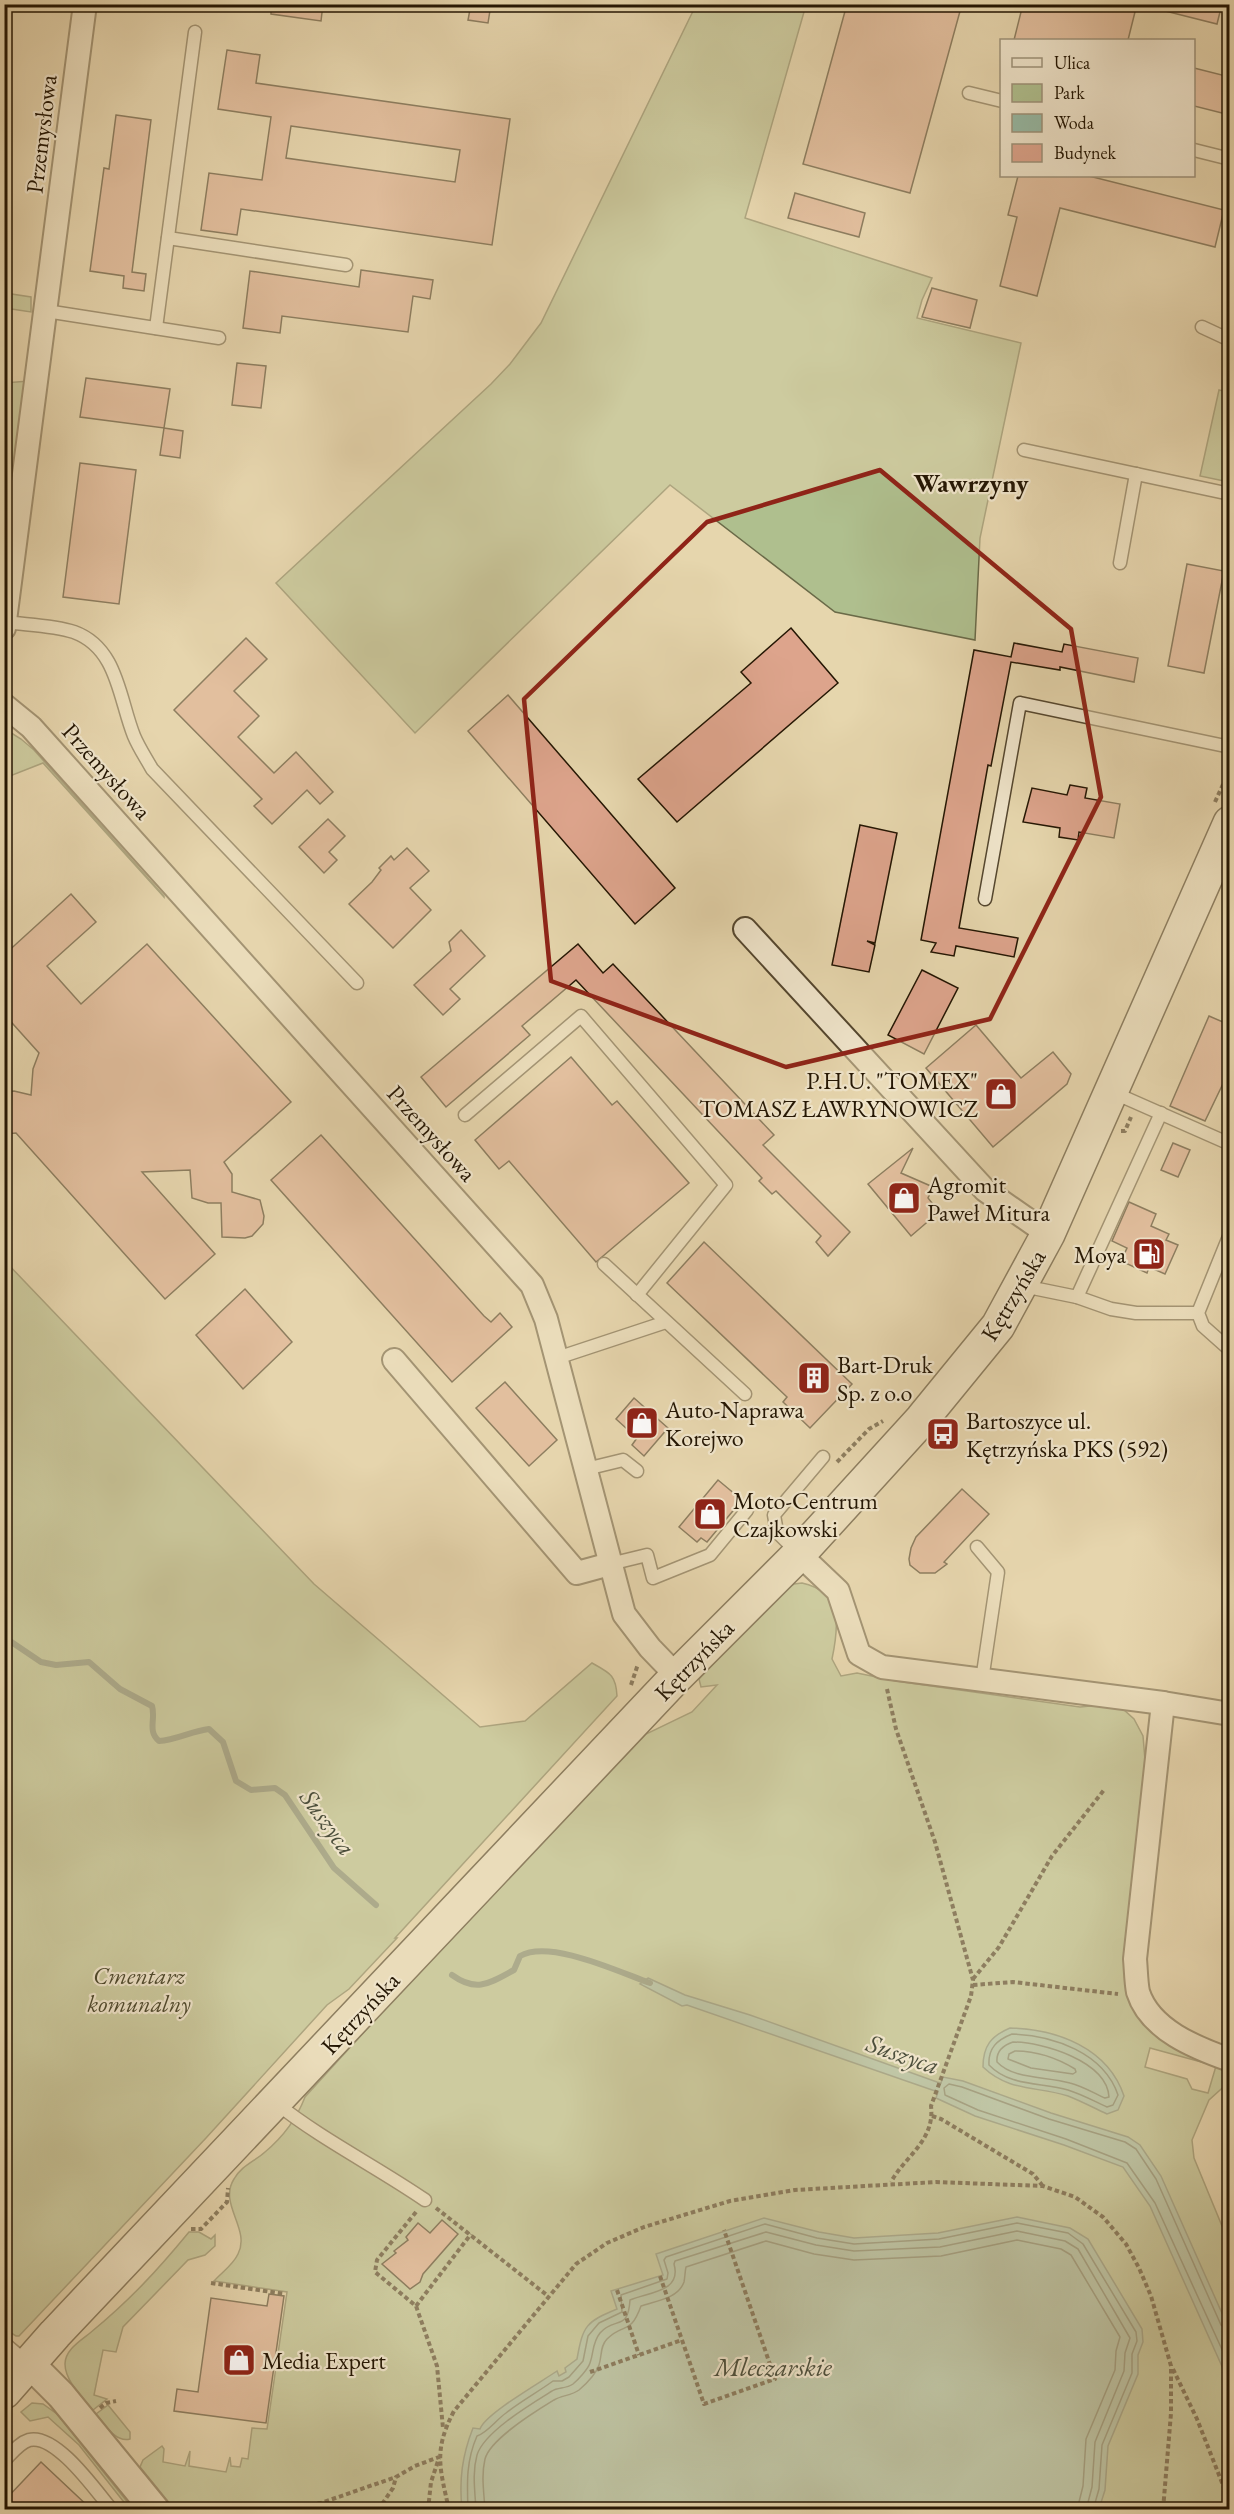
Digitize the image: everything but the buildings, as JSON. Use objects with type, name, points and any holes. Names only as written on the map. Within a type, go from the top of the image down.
[{"type":"main road","name":"Kętrzyńska","points":[[4,2392],[677,1676],[799,1554],[959,1376],[998,1326],[1022,1286],[1048,1234],[1230,823]]},
{"type":"street","name":"Przemysłowa","points":[[5,625],[85,4]]},
{"type":"street","name":"Przemysłowa","points":[[4,705],[31,728],[532,1285],[546,1318],[624,1614],[633,1629],[677,1676]]},
{"type":"street","points":[[745,929],[986,1190],[1048,1234]]},
{"type":"street","points":[[394,1360],[577,1573],[610,1564]]},
{"type":"street","points":[[799,1554],[838,1592],[859,1654],[882,1667],[1163,1703],[1230,1714]]},
{"type":"street","points":[[1163,1703],[1135,1959],[1138,1993],[1157,2023],[1201,2050],[1230,2060]]},
{"type":"street","points":[[30,2364],[61,2395],[156,2510]]},
{"type":"lane","points":[[156,328],[195,32]]},
{"type":"lane","points":[[969,93],[1000,101]]},
{"type":"lane","points":[[1195,150],[1230,159]]},
{"type":"lane","points":[[168,238],[346,265]]},
{"type":"lane","points":[[46,310],[219,338]]},
{"type":"lane","points":[[1202,327],[1230,340]]},
{"type":"lane","points":[[1024,450],[1230,494]]},
{"type":"lane","points":[[1120,563],[1136,474]]},
{"type":"lane","points":[[5,625],[54,627],[75,633],[89,640],[102,651],[117,681],[134,736],[152,769],[357,983]]},
{"type":"lane","points":[[985,898],[1020,703],[1230,747]]},
{"type":"lane","points":[[465,1115],[581,1016],[726,1185],[637,1295]]},
{"type":"lane","points":[[1111,1091],[1230,1144]]},
{"type":"lane","points":[[1077,1297],[1161,1113]]},
{"type":"lane","points":[[1230,1234],[1198,1313],[1203,1326],[1230,1350]]},
{"type":"lane","points":[[604,1264],[745,1394]]},
{"type":"lane","points":[[1022,1286],[1077,1297],[1111,1309],[1136,1313],[1198,1313]]},
{"type":"lane","points":[[557,1358],[666,1322]]},
{"type":"lane","points":[[799,1554],[777,1532],[774,1515],[823,1457]]},
{"type":"lane","points":[[586,1469],[623,1460],[637,1471]]},
{"type":"lane","points":[[610,1564],[647,1555],[653,1578],[710,1555],[747,1510]]},
{"type":"lane","points":[[977,1547],[998,1572],[982,1680]]},
{"type":"lane","points":[[276,2103],[295,2118],[375,2166],[425,2200]]},
{"type":"lane","points":[[4,2343],[30,2364]]},
{"type":"lane","points":[[4,2461],[24,2442],[39,2439],[46,2441],[67,2457],[112,2510]]},
{"type":"path","points":[[882,1667],[896,1729],[935,1842],[973,1985],[954,2048],[944,2067],[930,2106],[932,2116],[924,2138],[912,2158],[897,2172],[891,2183]]},
{"type":"path","points":[[972,1980],[999,1947],[1052,1856],[1104,1790]]},
{"type":"path","points":[[973,1985],[1013,1982],[1141,1997]]},
{"type":"path","points":[[932,2116],[941,2119],[1033,2174],[1043,2186]]},
{"type":"path","points":[[184,2230],[201,2229],[227,2202],[230,2177]]},
{"type":"path","points":[[443,2431],[454,2411],[548,2296],[589,2254],[607,2242],[702,2208],[795,2190],[891,2183],[986,2183],[1043,2186],[1075,2197],[1103,2217],[1115,2228],[1139,2268],[1160,2322],[1171,2366],[1197,2420],[1230,2502]]},
{"type":"path","points":[[428,2510],[431,2482],[439,2457],[443,2431],[443,2404],[437,2366],[416,2306],[375,2272],[377,2260],[425,2200],[548,2296]]},
{"type":"path","points":[[660,2276],[704,2404],[776,2379],[724,2230]]},
{"type":"path","points":[[416,2306],[471,2234]]},
{"type":"path","points":[[211,2283],[285,2294]]},
{"type":"path","points":[[617,2290],[639,2355]]},
{"type":"path","points":[[590,2372],[682,2340]]},
{"type":"path","points":[[1163,2510],[1171,2413],[1171,2366]]},
{"type":"path","points":[[273,2510],[321,2503],[396,2477],[415,2466],[439,2457]]},
{"type":"path","points":[[439,2457],[450,2510]]},
{"type":"path","points":[[378,2510],[393,2488],[396,2477]]},
{"type":"highlighted area","points":[[880,470],[1071,629],[1101,797],[990,1019],[786,1067],[551,981],[524,699],[707,522]]},
{"type":"green space","points":[[696,5],[806,5],[745,218],[932,278],[917,318],[1021,343],[980,538],[975,640],[835,612],[670,485],[415,733],[276,583],[491,384],[510,364],[541,323]]},
{"type":"green space","points":[[5,293],[31,297],[31,312],[5,308]]},
{"type":"green space","points":[[28,381],[5,557],[5,383]]},
{"type":"green space","points":[[1219,390],[1229,392],[1229,482],[1200,476]]},
{"type":"green space","points":[[5,729],[34,750],[164,897],[43,763],[5,778]]},
{"type":"green space","name":"Cmentarz komunalny","points":[[4,1260],[314,1584],[480,1727],[525,1721],[592,1663],[611,1675],[617,1696],[395,1938],[397,1938],[349,1989],[327,2005],[206,2138],[19,2336],[8,2331],[4,2332]]},
{"type":"green space","points":[[802,1583],[815,1587],[831,1602],[836,1623],[832,1659],[841,1676],[857,1673],[896,1681],[1080,1707],[1111,1704],[1124,1710],[1134,1719],[1143,1736],[1145,1760],[1128,1965],[1131,1991],[1229,2068],[1229,2082],[1209,2100],[1192,2140],[1194,2158],[1229,2243],[1229,2509],[175,2510],[140,2467],[143,2460],[162,2446],[164,2449],[163,2462],[185,2466],[190,2451],[189,2466],[226,2472],[230,2457],[231,2466],[240,2467],[242,2458],[248,2459],[252,2428],[267,2429],[287,2292],[214,2281],[233,2262],[241,2245],[241,2235],[230,2198],[230,2188],[237,2174],[278,2140],[294,2120],[305,2097],[385,2009],[646,1734],[692,1712],[717,1685],[701,1687],[699,1679],[782,1591],[794,1584]],"holes":[[[1150,2048],[1216,2066],[1208,2093],[1192,2089],[1187,2079],[1145,2067]]]},
{"type":"green space","points":[[189,2232],[199,2232],[211,2239],[215,2235],[215,2246],[205,2255],[188,2260],[123,2327],[116,2352],[103,2350],[94,2395],[107,2399],[93,2410],[68,2377],[65,2364],[68,2354],[142,2285]]},
{"type":"green space","points":[[32,2403],[43,2404],[57,2414],[129,2504],[127,2506],[79,2445],[48,2417],[30,2421],[21,2412]]},
{"type":"green space","points":[[108,2405],[130,2432],[130,2439],[115,2435],[96,2414]]},
{"type":"water","points":[[648,1978],[685,1995],[750,2015],[937,2082],[941,2083],[943,2077],[963,2081],[1051,2113],[1128,2137],[1140,2145],[1161,2176],[1229,2329],[1229,2382],[1150,2206],[1123,2167],[975,2116],[936,2098],[938,2092],[687,2005],[682,2006],[640,1984]]},
{"type":"water","points":[[1010,2028],[1028,2029],[1063,2037],[1093,2054],[1106,2065],[1124,2096],[1118,2110],[1107,2114],[1068,2096],[1013,2085],[993,2075],[983,2067],[985,2053],[993,2038]]},
{"type":"water","name":"Mleczarskie","points":[[1017,2217],[1070,2228],[1088,2239],[1142,2329],[1143,2342],[1138,2355],[1138,2374],[1108,2446],[1105,2490],[1099,2509],[462,2509],[462,2468],[473,2428],[480,2429],[502,2407],[557,2371],[559,2376],[566,2372],[565,2368],[577,2359],[581,2339],[588,2326],[617,2309],[611,2291],[663,2275],[656,2254],[764,2218],[854,2238],[938,2233]]},
{"type":"waterway","name":"Suszyca","points":[[4,1637],[41,1662],[56,1665],[89,1662],[120,1689],[152,1706],[153,1733],[159,1741],[209,1729],[223,1742],[236,1781],[251,1790],[275,1788],[285,1795],[334,1868],[376,1905]]},
{"type":"waterway","name":"Suszyca","points":[[452,1975],[469,1984],[483,1984],[514,1970],[520,1956],[533,1952],[549,1952],[585,1959],[650,1983]]},
{"type":"place","name":"P.H.U. \"TOMEX\" TOMASZ ŁAWRYNOWICZ","points":[[1001,1094]]},
{"type":"place","name":"Agromit Paweł Mitura","points":[[904,1198]]},
{"type":"place","name":"Moya","points":[[1149,1254]]},
{"type":"place","name":"Bart-Druk Sp. z o.o","points":[[814,1378]]},
{"type":"place","name":"Auto-Naprawa Korejwo","points":[[642,1423]]},
{"type":"place","name":"Bartoszyce ul. Kętrzyńska PKS (592)","points":[[943,1434]]},
{"type":"place","name":"Moto-Centrum Czajkowski","points":[[710,1514]]},
{"type":"place","name":"Media Expert","points":[[239,2360]]},
{"type":"district","name":"Wawrzyny","points":[[971,483]]}]
